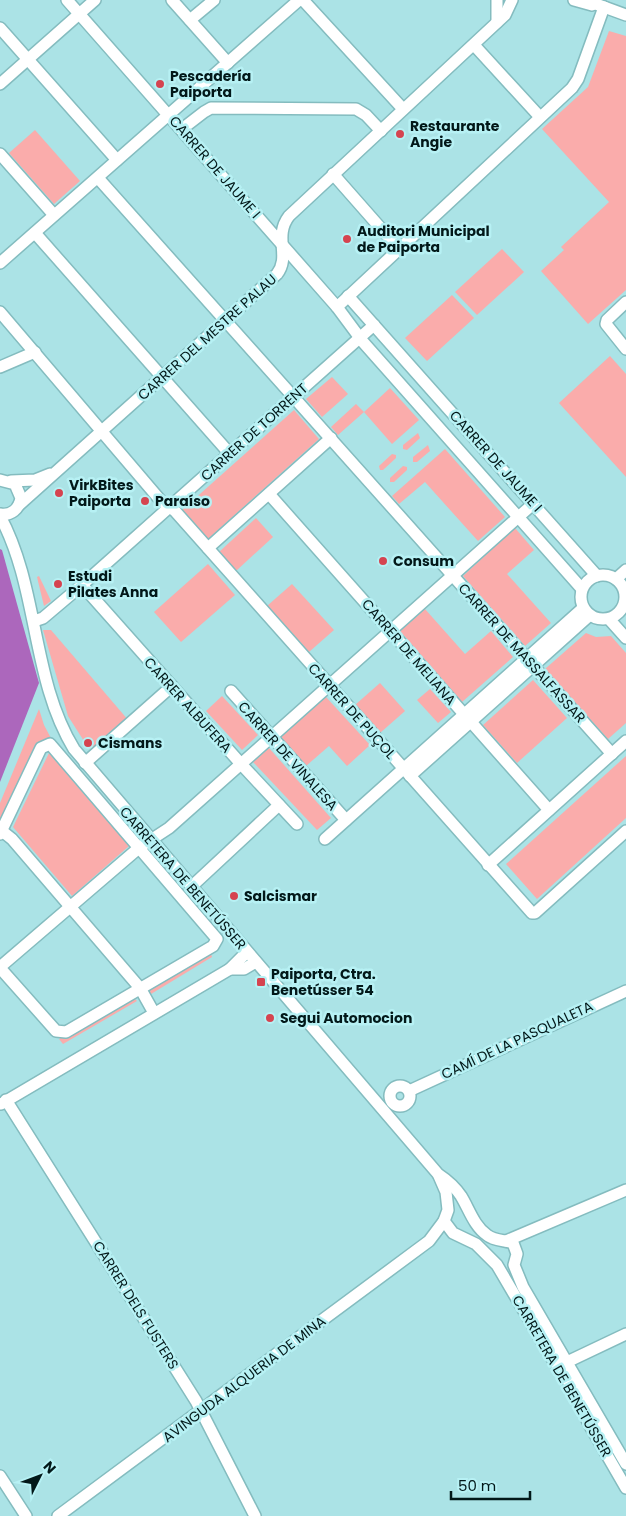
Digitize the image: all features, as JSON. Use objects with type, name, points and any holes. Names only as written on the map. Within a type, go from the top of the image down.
[{"type":"street","name":"CARRER DE JAUME I","points":[[67,0],[337,307],[359,338],[582,589]]},
{"type":"street","points":[[0,84],[95,0]]},
{"type":"street","points":[[172,0],[228,63]]},
{"type":"street","points":[[190,20],[214,0]]},
{"type":"street","points":[[1,259],[98,178],[301,0],[404,109]]},
{"type":"street","points":[[497,0],[498,22]]},
{"type":"street","name":"CARRER DEL MESTRE PALAU","points":[[17,508],[280,271],[283,258],[280,242],[284,222],[333,174],[506,15],[512,0]]},
{"type":"street","points":[[574,0],[604,7]]},
{"type":"street","points":[[585,0],[626,15]]},
{"type":"street","points":[[337,307],[578,79],[604,7]]},
{"type":"street","points":[[0,28],[118,160]]},
{"type":"street","points":[[474,45],[540,117]]},
{"type":"street","points":[[182,129],[211,108],[356,109],[366,115],[381,131]]},
{"type":"street","points":[[0,154],[54,215]]},
{"type":"street","points":[[333,174],[399,249]]},
{"type":"street","name":"CARRER DE MASSALFASSAR","points":[[98,178],[612,754]]},
{"type":"street","points":[[34,233],[230,454]]},
{"type":"street","name":"CARRER DE JAUME I","points":[[348,296],[597,576]]},
{"type":"street","points":[[626,302],[607,320],[607,328],[626,349]]},
{"type":"street","name":"CARRER DE PUÇOL","points":[[0,312],[161,501],[170,507],[208,548],[530,911],[535,913],[626,831]]},
{"type":"street","points":[[359,338],[374,325]]},
{"type":"street","name":"CARRER DE TORRENT","points":[[34,621],[43,618],[359,338]]},
{"type":"street","points":[[0,367],[35,352]]},
{"type":"street","points":[[208,548],[331,438]]},
{"type":"street","name":"CARRER DEL MESTRE PALAU","points":[[4,480],[35,480],[57,471]]},
{"type":"street","name":"CARRETERA DE BENETÚSSER","points":[[4,480],[21,493],[12,537]]},
{"type":"street","name":"CARRER DE MELIANA","points":[[269,494],[550,810]]},
{"type":"street","points":[[140,988],[60,1033],[56,1031],[0,967],[140,847],[169,828],[533,504]]},
{"type":"street","name":"CARRETERA DE BENETÚSSER","points":[[17,508],[0,515],[12,537],[58,719],[85,763],[247,952],[388,1106],[438,1174],[461,1197],[466,1209],[485,1234],[513,1244],[523,1287],[626,1464]]},
{"type":"street","points":[[622,583],[604,575],[597,576],[586,583],[582,589],[581,602],[587,612],[602,620],[609,619],[625,608],[625,593],[622,583],[626,570]]},
{"type":"street","name":"CARRER ALBUFERA","points":[[82,584],[240,764],[297,824]]},
{"type":"street","points":[[325,839],[406,772],[587,612]]},
{"type":"street","points":[[609,619],[626,638]]},
{"type":"street","points":[[85,763],[172,686]]},
{"type":"street","name":"CARRER DE VINALESA","points":[[231,691],[346,820]]},
{"type":"street","points":[[488,865],[626,741]]},
{"type":"street","name":"CARRETERA DE BENETÚSSER","points":[[1,833],[41,748],[47,744],[52,746],[216,935],[217,942],[214,946],[140,988]]},
{"type":"street","points":[[191,887],[280,805]]},
{"type":"street","points":[[1,833],[11,837],[140,988],[154,1013]]},
{"type":"street","points":[[3,1102],[230,969],[247,952]]},
{"type":"street","points":[[230,969],[244,969],[256,962]]},
{"type":"street","name":"CAMÍ DE LA PASQUALETA","points":[[388,1106],[390,1096],[395,1088],[401,1086],[409,1091],[626,990]]},
{"type":"street","name":"CARRER DELS FUSTERS","points":[[3,1102],[201,1410],[255,1516]]},
{"type":"street","name":"CARRETERA DE BENETÚSSER","points":[[438,1174],[446,1192],[446,1215],[454,1233],[476,1244],[497,1265],[551,1358],[570,1384],[589,1424],[626,1488]]},
{"type":"street","points":[[506,1240],[626,1190]]},
{"type":"street","points":[[446,1215],[460,1206],[466,1209]]},
{"type":"street","name":"AVINGUDA ALQUERIA DE MINA","points":[[429,1241],[446,1215]]},
{"type":"street","points":[[497,1265],[503,1268],[516,1260],[532,1230]]},
{"type":"street","name":"AVINGUDA ALQUERIA DE MINA","points":[[58,1516],[429,1241],[454,1233]]},
{"type":"street","points":[[567,1362],[626,1334]]},
{"type":"street","points":[[0,1476],[26,1516]]},
{"type":"shaded area","points":[[609,31],[626,36],[626,290],[588,324],[541,271],[564,250],[561,247],[609,202],[542,129],[588,87]]},
{"type":"shaded area","points":[[35,130],[80,181],[54,204],[9,153]]},
{"type":"shaded area","points":[[502,249],[524,272],[477,315],[455,292]]},
{"type":"shaded area","points":[[452,295],[474,318],[427,361],[405,338]]},
{"type":"shaded area","points":[[610,356],[626,374],[626,477],[559,403]]},
{"type":"shaded area","points":[[332,377],[348,394],[322,417],[306,399]]},
{"type":"shaded area","points":[[390,388],[419,420],[392,444],[364,412]]},
{"type":"shaded area","points":[[356,404],[364,412],[338,435],[331,427]]},
{"type":"shaded area","points":[[294,410],[319,439],[208,539],[182,510]]},
{"type":"shaded area","points":[[418,433],[420,438],[407,450],[403,449],[403,445]]},
{"type":"shaded area","points":[[428,445],[430,451],[417,462],[413,462],[413,457]]},
{"type":"shaded area","points":[[445,449],[505,517],[478,541],[425,482],[399,504],[392,496]]},
{"type":"shaded area","points":[[392,454],[396,455],[396,458],[383,470],[380,470],[379,466]]},
{"type":"shaded area","points":[[403,466],[407,467],[407,470],[394,482],[390,482],[390,478]]},
{"type":"shaded area","points":[[256,518],[273,537],[236,571],[219,552]]},
{"type":"shaded area","points":[[515,528],[534,550],[507,574],[551,623],[525,646],[463,576]]},
{"type":"shaded area","points":[[0,549],[2,550],[39,683],[0,782]]},
{"type":"shaded area","points":[[208,564],[235,595],[181,642],[154,612]]},
{"type":"shaded area","points":[[39,576],[51,601],[44,606],[37,577]]},
{"type":"shaded area","points":[[292,584],[334,630],[309,652],[267,606]]},
{"type":"shaded area","points":[[425,609],[465,654],[491,631],[513,657],[462,702],[400,631]]},
{"type":"shaded area","points":[[43,630],[51,630],[129,721],[109,739],[89,749],[68,716]]},
{"type":"shaded area","points":[[586,633],[596,637],[611,636],[626,653],[626,723],[608,739],[545,669]]},
{"type":"shaded area","points":[[533,680],[567,718],[517,763],[483,725]]},
{"type":"shaded area","points":[[380,683],[405,711],[380,733],[355,705]]},
{"type":"shaded area","points":[[430,689],[451,712],[438,723],[417,700]]},
{"type":"shaded area","points":[[222,696],[258,735],[242,750],[206,711]]},
{"type":"shaded area","points":[[326,697],[370,745],[347,766],[329,746],[306,766],[281,737]]},
{"type":"shaded area","points":[[39,709],[44,725],[53,742],[48,740],[41,742],[0,821],[0,803]]},
{"type":"shaded area","points":[[269,748],[331,818],[317,830],[253,762]]},
{"type":"shaded area","points":[[49,753],[129,846],[72,896],[13,827]]},
{"type":"shaded area","points":[[626,756],[626,818],[537,899],[506,864]]},
{"type":"shaded area","points":[[210,951],[212,957],[151,994],[148,990]]},
{"type":"shaded area","points":[[132,996],[137,1001],[63,1044],[59,1039]]},
{"type":"place","name":"Pescadería Paiporta","points":[[160,84]]},
{"type":"place","name":"Restaurante Angie","points":[[400,134]]},
{"type":"place","name":"Auditori Municipal de Paiporta","points":[[347,239]]},
{"type":"place","name":"VirkBites Paiporta","points":[[59,493]]},
{"type":"place","name":"Paraíso","points":[[145,501]]},
{"type":"place","name":"Consum","points":[[383,561]]},
{"type":"place","name":"Estudi Pilates Anna","points":[[58,584]]},
{"type":"place","name":"Cismans","points":[[88,743]]},
{"type":"place","name":"Salcismar","points":[[234,896]]},
{"type":"place","name":"Paiporta, Ctra. Benetússer 54","points":[[261,982]]},
{"type":"place","name":"Segui Automocion","points":[[270,1018]]}]
